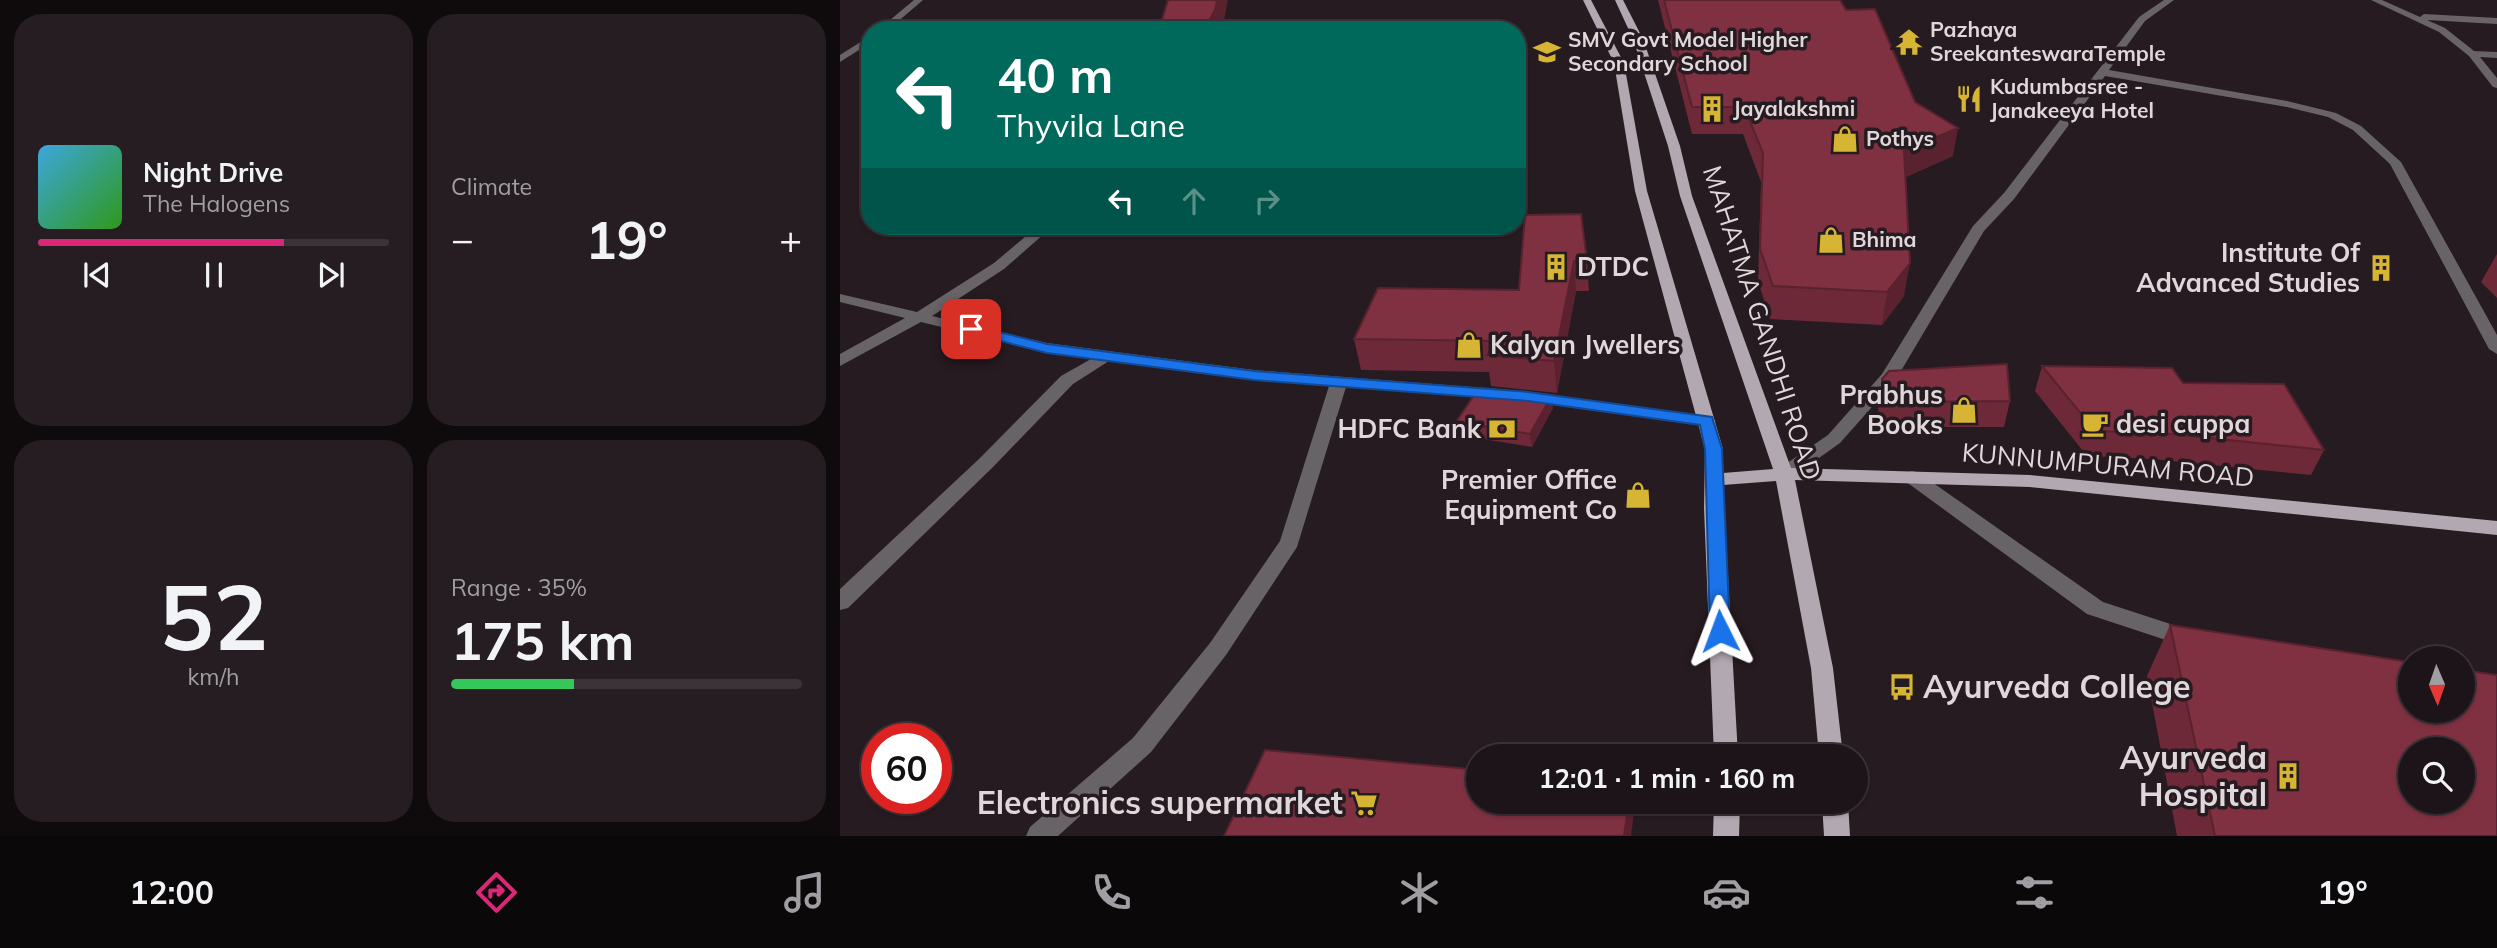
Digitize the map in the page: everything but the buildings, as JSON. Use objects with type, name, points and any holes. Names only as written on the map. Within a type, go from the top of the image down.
[{"type":"main road","name":"MAHATMA GANDHI ROAD","points":[[1607,6],[1641,191],[1714,449],[1713,480],[1725,744]]},
{"type":"main road","name":"MAHATMA GANDHI ROAD","points":[[1607,6],[1638,39],[1674,146],[1686,196],[1784,474],[1822,668],[1829,744]]},
{"type":"main road","name":"KUNNUMPURAM ROAD","points":[[1713,480],[1784,474],[2030,481],[2497,527]]},
{"type":"main road","points":[[1726,836],[1727,814]]},
{"type":"main road","points":[[1836,814],[1837,836]]},
{"type":"street","points":[[893,21],[919,0]]},
{"type":"street","points":[[1784,474],[1834,439],[1889,377],[1978,229],[2016,187],[2142,19],[2170,0]]},
{"type":"street","points":[[2375,0],[2442,30],[2472,54],[2497,85]]},
{"type":"street","points":[[2411,16],[2497,21]]},
{"type":"street","points":[[850,40],[861,39]]},
{"type":"street","points":[[840,59],[861,45]]},
{"type":"street","points":[[2472,54],[2497,55]]},
{"type":"street","points":[[2102,72],[2287,104],[2332,115],[2357,128],[2395,162],[2497,349]]},
{"type":"street","points":[[840,362],[952,299],[1037,235]]},
{"type":"street","points":[[840,298],[1047,348],[1254,376],[1528,397],[1707,421]]},
{"type":"street","points":[[840,602],[986,463],[1067,380],[1106,356]]},
{"type":"street","points":[[1040,836],[1142,745],[1218,649],[1290,542],[1339,382]]},
{"type":"street","points":[[1912,477],[2095,608],[2212,646]]},
{"type":"place","name":"Pazhaya SreekanteswaraTemple","points":[[1909,42]]},
{"type":"place","name":"SMV Govt Model Higher Secondary School","points":[[1547,52]]},
{"type":"place","name":"Kudumbasree - Janakeeya Hotel","points":[[1969,99]]},
{"type":"place","name":"Jayalakshmi","points":[[1712,109]]},
{"type":"place","name":"Pothys","points":[[1845,139]]},
{"type":"place","name":"Bhima","points":[[1831,240]]},
{"type":"place","name":"DTDC","points":[[1556,267]]},
{"type":"place","name":"Institute Of Advanced Studies","points":[[2381,268]]},
{"type":"place","name":"Kalyan Jwellers","points":[[1469,345]]},
{"type":"place","name":"Prabhus Books","points":[[1964,410]]},
{"type":"place","name":"desi cuppa","points":[[2095,424]]},
{"type":"place","name":"HDFC Bank","points":[[1502,429]]},
{"type":"place","name":"Premier Office Equipment Co","points":[[1638,495]]},
{"type":"place","name":"Ayurveda College","points":[[1902,687]]},
{"type":"place","name":"Ayurveda Hospital","points":[[2288,776]]},
{"type":"place","name":"Electronics supermarket","points":[[1364,803]]},
{"type":"route","points":[[971,329],[1047,348],[1254,376],[1528,397],[1707,421],[1714,449],[1720,631]]}]
